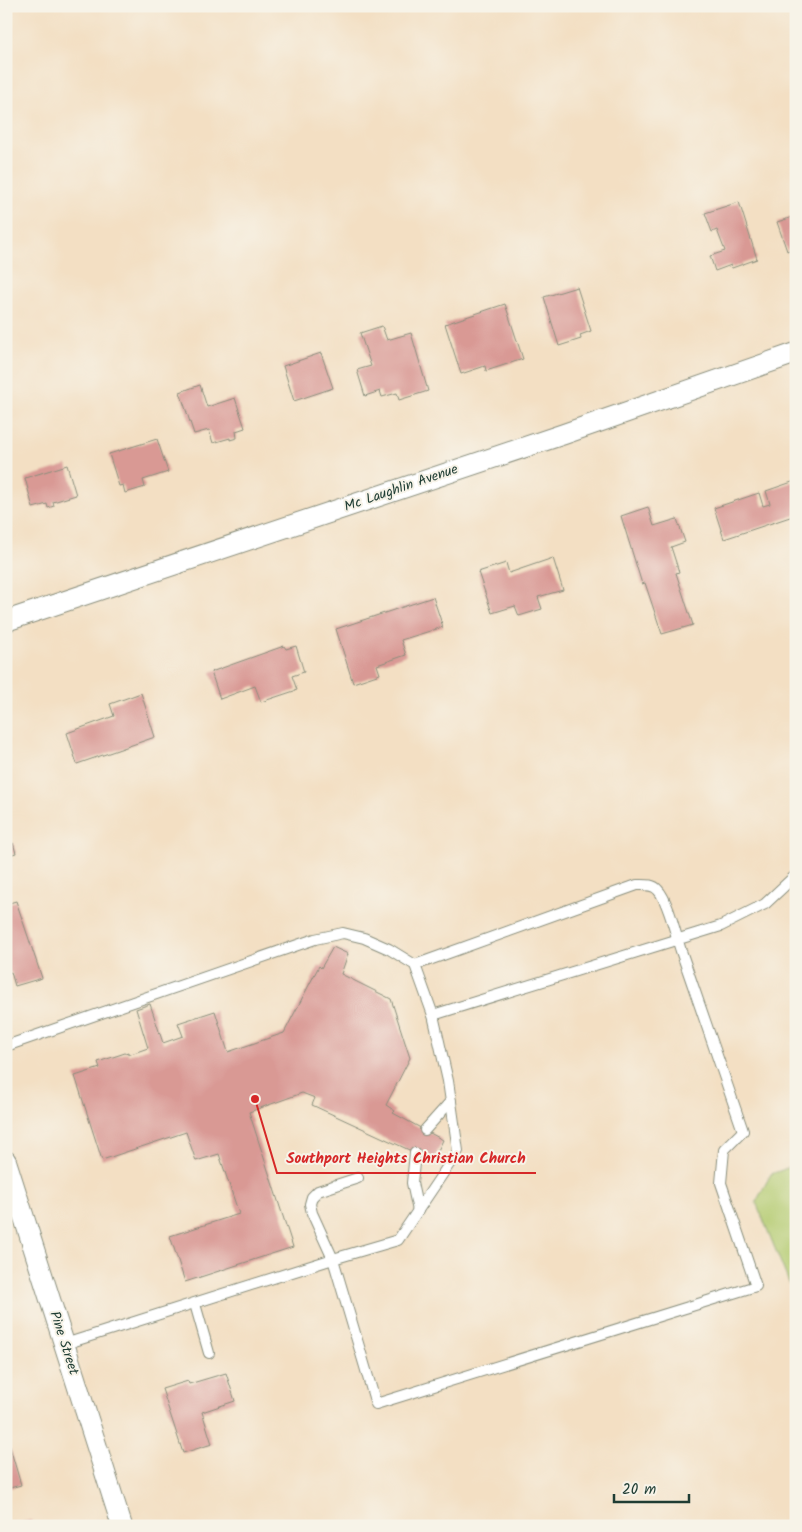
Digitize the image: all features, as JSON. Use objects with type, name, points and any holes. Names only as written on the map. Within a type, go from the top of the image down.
[{"type":"street","name":"Mc Laughlin Avenue","points":[[6,621],[555,437],[796,353]]},
{"type":"street","name":"Pine Street","points":[[6,1161],[122,1526]]},
{"type":"lane","points":[[433,1015],[722,926],[765,904],[796,875]]},
{"type":"lane","points":[[358,1178],[318,1191],[312,1197],[310,1204],[312,1213],[333,1260],[376,1404],[756,1286],[720,1183],[724,1150],[742,1131],[678,940],[663,897],[658,889],[649,885],[637,885],[415,965]]},
{"type":"lane","points":[[6,1046],[315,939],[343,933],[364,938],[389,949],[415,965],[433,1015],[451,1101],[458,1151],[398,1240],[65,1344]]},
{"type":"lane","points":[[425,1130],[451,1101]]},
{"type":"lane","points":[[415,1153],[412,1183],[418,1211]]},
{"type":"lane","points":[[195,1304],[209,1353]]},
{"type":"green space","points":[[796,1165],[796,1300],[756,1202],[771,1174]]},
{"type":"building","points":[[739,202],[757,259],[732,268],[731,265],[715,271],[710,256],[725,251],[717,230],[712,232],[705,213]]},
{"type":"building","points":[[796,216],[796,247],[787,251],[777,222]]},
{"type":"building","points":[[577,287],[591,331],[580,335],[581,339],[559,346],[544,297]]},
{"type":"building","points":[[505,304],[523,359],[486,371],[485,366],[461,374],[445,324]]},
{"type":"building","points":[[382,326],[387,340],[411,333],[428,391],[399,400],[397,393],[382,397],[380,391],[365,396],[357,370],[371,366],[360,333]]},
{"type":"building","points":[[321,353],[333,388],[294,401],[283,366]]},
{"type":"building","points":[[200,385],[207,407],[235,398],[245,428],[236,431],[237,438],[213,443],[209,430],[194,434],[180,392]]},
{"type":"building","points":[[157,439],[168,472],[143,480],[145,487],[125,493],[123,485],[119,486],[109,454]]},
{"type":"building","points":[[67,465],[76,495],[53,502],[54,506],[48,508],[47,504],[33,508],[25,478]]},
{"type":"building","points":[[795,481],[796,515],[724,539],[714,508],[759,493],[763,506],[770,504],[766,491]]},
{"type":"building","points":[[648,507],[654,526],[677,519],[685,542],[671,547],[679,572],[676,573],[693,625],[662,634],[645,583],[642,584],[621,516]]},
{"type":"building","points":[[553,558],[563,590],[538,597],[542,609],[519,616],[515,606],[492,613],[478,572],[506,563],[509,573]]},
{"type":"building","points":[[433,597],[443,627],[401,640],[406,655],[377,665],[380,674],[353,683],[336,629]]},
{"type":"building","points":[[284,646],[286,649],[296,646],[304,672],[292,676],[297,690],[261,702],[255,686],[220,699],[211,672]]},
{"type":"building","points":[[141,693],[155,737],[77,764],[67,733],[114,716],[110,704]]},
{"type":"building","points":[[13,843],[16,853],[6,856],[6,845]]},
{"type":"building","points":[[16,901],[42,978],[15,986],[11,972],[6,974],[6,904]]},
{"type":"building","points":[[333,947],[348,954],[341,974],[391,999],[410,1058],[386,1105],[395,1111],[393,1113],[443,1140],[433,1161],[312,1105],[315,1098],[302,1093],[249,1112],[293,1247],[185,1282],[170,1236],[239,1214],[219,1154],[196,1161],[186,1132],[102,1160],[75,1076],[100,1068],[98,1062],[128,1052],[128,1055],[148,1048],[136,1009],[150,1004],[163,1043],[183,1036],[178,1023],[215,1011],[228,1052],[284,1033],[319,966],[321,968]]},
{"type":"building","points":[[226,1373],[235,1401],[202,1412],[212,1444],[183,1453],[162,1389],[188,1381],[189,1384]]},
{"type":"building","points":[[9,1444],[21,1485],[6,1489],[6,1445]]},
{"type":"building","points":[[31,1520],[32,1526],[12,1526],[12,1525]]},
{"type":"place","name":"Southport Heights Christian Church","points":[[255,1099]]}]
